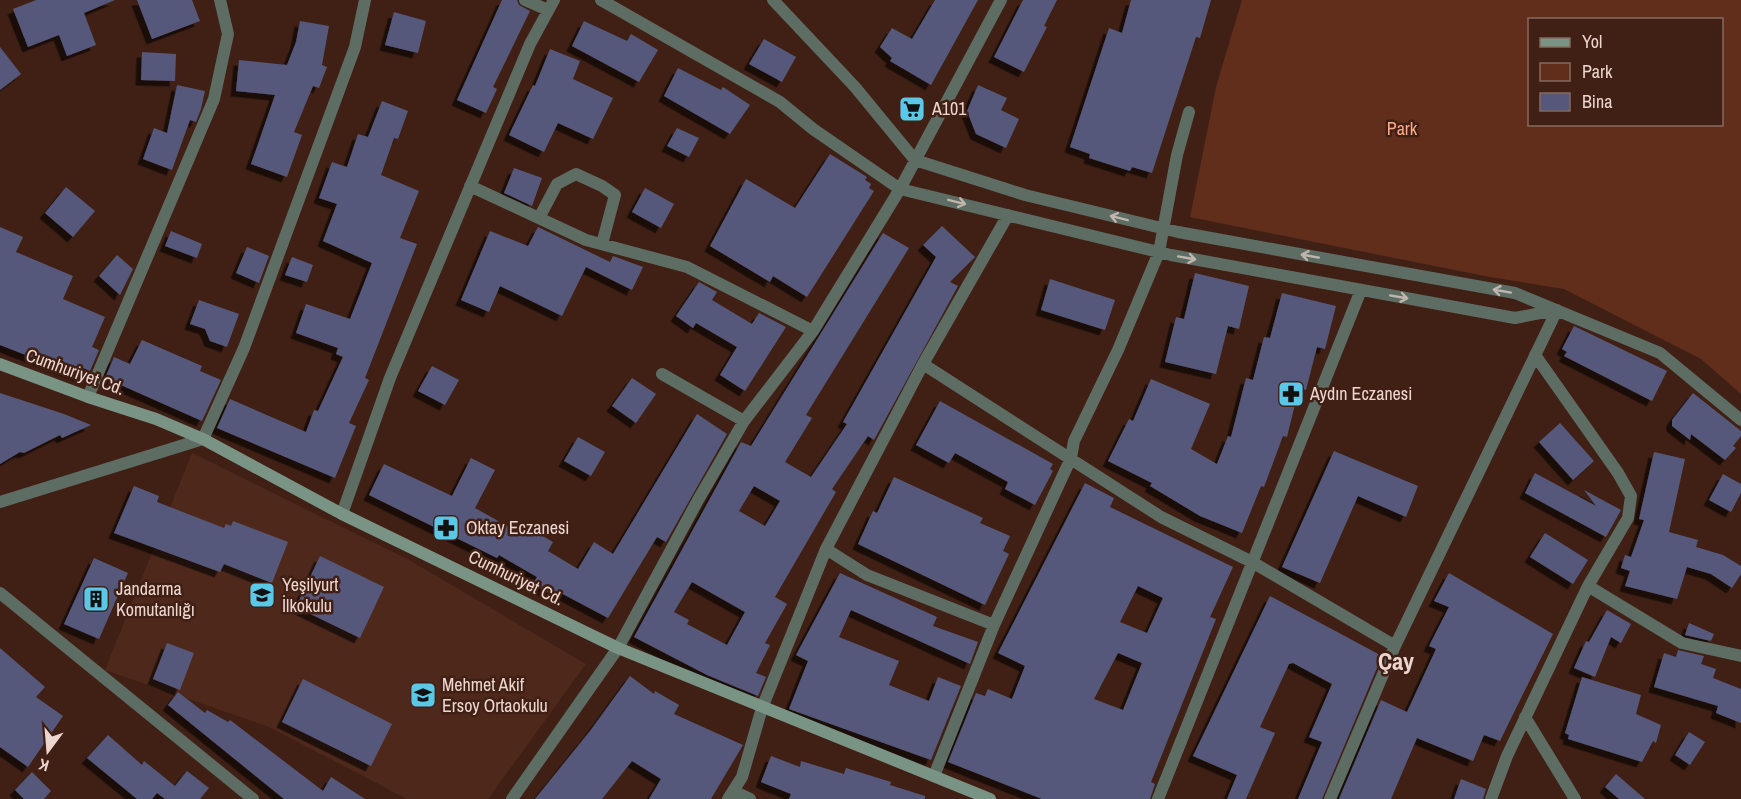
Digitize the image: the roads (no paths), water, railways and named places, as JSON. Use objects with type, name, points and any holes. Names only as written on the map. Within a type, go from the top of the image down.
[{"type":"main road","name":"Cumhuriyet Cd.","points":[[0,364],[88,398],[156,419],[202,439],[342,514],[618,648],[990,799]]},
{"type":"street","points":[[88,398],[214,99],[228,34],[220,0]]},
{"type":"street","points":[[0,502],[202,439],[244,348],[355,47],[365,0]]},
{"type":"street","points":[[342,514],[390,378],[530,44],[551,5],[525,0]]},
{"type":"street","points":[[602,0],[780,102],[813,129],[900,189],[1159,252],[1361,290],[1515,318],[1557,310]]},
{"type":"street","points":[[772,0],[855,87],[915,160],[1025,195],[1164,229],[1515,293],[1660,352],[1741,420]]},
{"type":"street","points":[[512,799],[618,648],[698,500],[744,421],[813,331],[900,189],[1001,0]]},
{"type":"street","points":[[934,776],[994,625],[1071,458],[1074,441],[1119,350],[1159,252],[1177,155],[1189,112]]},
{"type":"street","points":[[539,218],[557,184],[576,174],[615,195],[602,244]]},
{"type":"street","points":[[470,186],[602,244],[687,267],[813,331]]},
{"type":"street","points":[[750,799],[730,795],[742,777],[762,708],[826,549],[923,364],[1008,215]]},
{"type":"street","points":[[1158,799],[1361,290]]},
{"type":"street","points":[[1330,799],[1395,646],[1557,310]]},
{"type":"street","points":[[1491,799],[1525,717],[1588,585],[1628,518],[1631,496],[1618,472],[1535,355]]},
{"type":"street","points":[[923,364],[1161,517],[1252,562],[1395,646]]},
{"type":"street","points":[[662,374],[744,421]]},
{"type":"street","points":[[826,549],[867,575],[994,625]]},
{"type":"street","points":[[1588,585],[1682,643],[1741,656]]},
{"type":"street","points":[[0,593],[253,799]]},
{"type":"street","points":[[1525,717],[1575,799]]},
{"type":"place","name":"A101","points":[[912,109]]},
{"type":"place","name":"Aydın Eczanesi","points":[[1291,394]]},
{"type":"place","name":"Oktay Eczanesi","points":[[446,528]]},
{"type":"place","name":"Yeşilyurt İlkokulu","points":[[262,595]]},
{"type":"place","name":"Jandarma Komutanlığı","points":[[96,599]]},
{"type":"place","name":"Mehmet Akif Ersoy Ortaokulu","points":[[423,695]]},
{"type":"district","name":"Çay","points":[[1396,662]]},
{"type":"park label","name":"Park","points":[[1402,129]]}]
